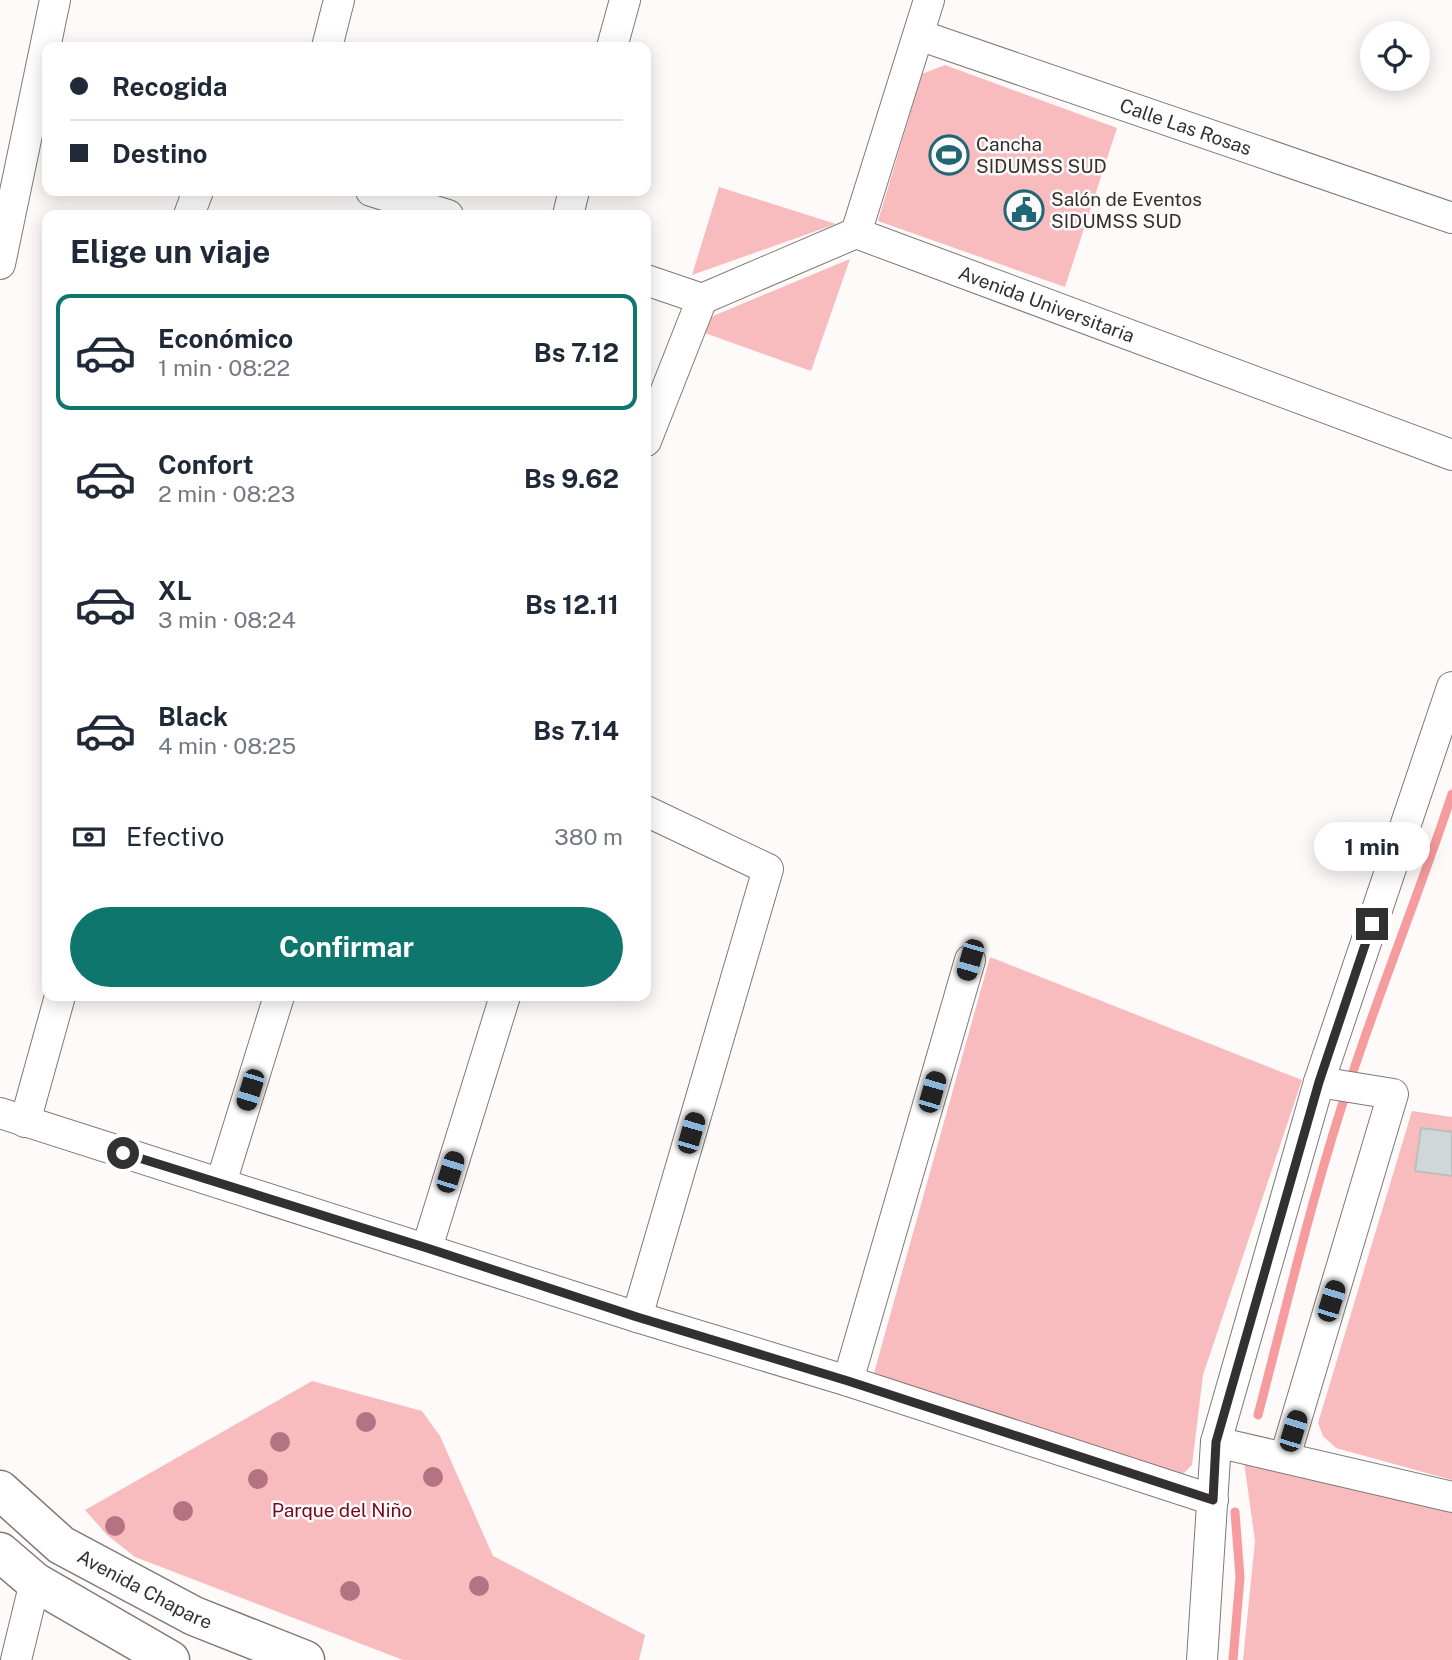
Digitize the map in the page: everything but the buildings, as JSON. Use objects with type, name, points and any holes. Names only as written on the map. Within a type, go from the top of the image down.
[{"type":"main road","name":"Avenida Chapare","points":[[0,1490],[61,1545],[194,1616],[305,1660]]},
{"type":"main road","points":[[0,1552],[35,1582],[170,1660]]},
{"type":"street","points":[[49,42],[55,0]]},
{"type":"street","points":[[328,42],[339,0]]},
{"type":"street","points":[[613,42],[625,0]]},
{"type":"street","points":[[651,282],[702,299],[856,233],[929,0]]},
{"type":"street","name":"Calle Las Rosas","points":[[919,35],[1452,218]]},
{"type":"street","points":[[0,264],[42,90]]},
{"type":"street","points":[[387,196],[432,210]]},
{"type":"street","name":"Avenida Universitaria","points":[[856,233],[1452,455]]},
{"type":"street","points":[[651,428],[702,299]]},
{"type":"street","points":[[1202,1660],[1216,1442],[1325,1083],[1452,687]]},
{"type":"street","points":[[637,1317],[768,869],[651,813]]},
{"type":"street","points":[[848,1381],[970,960]]},
{"type":"street","points":[[58,1001],[13,1117],[637,1317],[848,1381],[1213,1500]]},
{"type":"street","points":[[221,1183],[277,1001]]},
{"type":"street","points":[[427,1248],[503,1001]]},
{"type":"street","points":[[1285,1457],[1393,1094],[1325,1083]]},
{"type":"street","points":[[1216,1442],[1452,1497]]},
{"type":"street","points":[[16,1660],[35,1582]]},
{"type":"green space","points":[[945,65],[1117,128],[1065,287],[878,221],[922,74]]},
{"type":"green space","points":[[719,187],[836,224],[692,275]]},
{"type":"green space","points":[[850,259],[811,371],[702,332],[713,316]]},
{"type":"green space","points":[[990,957],[1302,1080],[1203,1375],[1192,1465],[1184,1473],[1171,1476],[880,1380],[874,1373]]},
{"type":"green space","points":[[1412,1111],[1452,1117],[1452,1480],[1336,1448],[1323,1436],[1318,1423]]},
{"type":"green space","name":"Parque del Niño","points":[[312,1381],[422,1411],[440,1436],[493,1556],[645,1635],[639,1660],[403,1660],[135,1557],[107,1535],[85,1510]]},
{"type":"green space","points":[[1244,1462],[1452,1509],[1452,1660],[1243,1660],[1255,1541]]},
{"type":"waterway","points":[[1258,1415],[1338,1117],[1452,794]]},
{"type":"waterway","points":[[1233,1660],[1240,1577],[1235,1512]]},
{"type":"place","name":"Cancha SIDUMSS SUD","points":[[949,155]]},
{"type":"place","name":"Salón de Eventos SIDUMSS SUD","points":[[1024,210]]},
{"type":"route","points":[[123,1153],[637,1317],[848,1381],[1213,1500],[1216,1442],[1319,1082],[1372,924]]}]
